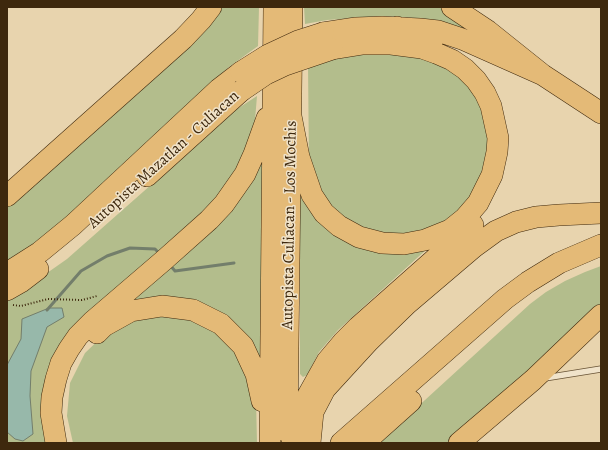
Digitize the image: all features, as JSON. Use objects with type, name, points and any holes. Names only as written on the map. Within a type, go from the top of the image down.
[{"type":"highway","points":[[7,196],[183,39],[211,7]]},
{"type":"highway","name":"Autopista Culiacan - Los Mochis","points":[[269,443],[274,7]]},
{"type":"highway","name":"Autopista Culiacan - Los Mochis","points":[[287,443],[292,7]]},
{"type":"highway","points":[[452,7],[488,31],[543,75],[601,113]]},
{"type":"highway","points":[[328,41],[356,28],[397,28],[438,31],[462,38],[543,75]]},
{"type":"highway","points":[[292,443],[300,414],[308,395],[327,361],[358,327],[484,214],[495,198],[503,180],[508,160],[507,123],[502,104],[493,85],[480,69],[465,57],[447,47],[397,28]]},
{"type":"highway","name":"Autopista Mazatlan - Culiacan","points":[[7,290],[32,274],[71,243],[268,55],[298,41],[328,41]]},
{"type":"highway","points":[[291,116],[298,157],[312,195],[324,213],[339,226],[359,237],[382,243],[404,244],[425,240],[450,230],[465,218],[478,203],[492,175],[498,152],[498,138],[491,106],[476,80],[465,69],[452,60],[422,48],[328,41]]},
{"type":"highway","name":"Autopista Mazatlan - Culiacan","points":[[7,273],[40,252],[72,225],[219,89],[241,81]]},
{"type":"highway","points":[[56,443],[51,413],[52,396],[61,363],[69,349],[78,336],[93,321],[209,220],[224,204],[245,174],[262,133],[273,96]]},
{"type":"highway","points":[[310,443],[313,412],[325,389],[369,341],[402,309],[474,247],[496,231],[516,222],[559,215],[601,214]]},
{"type":"highway","points":[[341,443],[505,299],[528,282],[559,263],[601,245]]},
{"type":"highway","points":[[364,443],[517,306],[558,278],[581,266],[601,259]]},
{"type":"highway","points":[[70,443],[63,407],[68,376],[82,348],[104,326],[131,311],[162,306],[193,310],[221,324],[244,346],[256,374],[265,415],[269,443]]},
{"type":"highway","points":[[459,443],[533,380],[601,315]]},
{"type":"lane","points":[[533,380],[601,369]]},
{"type":"path","points":[[7,304],[21,306],[48,299],[65,300]]},
{"type":"green space","points":[[217,7],[259,7],[258,46],[229,67],[46,236],[7,264],[7,203]]},
{"type":"green space","points":[[304,7],[443,7],[484,35],[414,18],[382,16],[327,20],[305,24]]},
{"type":"green space","points":[[352,53],[422,55],[459,75],[477,95],[487,119],[490,157],[476,192],[445,223],[404,236],[381,235],[339,216],[323,200],[309,166],[308,64]]},
{"type":"green space","points":[[257,96],[254,132],[237,177],[210,209],[70,334],[52,443],[7,443],[7,298],[20,292],[67,259],[237,109]]},
{"type":"green space","points":[[264,157],[266,360],[259,362],[228,325],[122,310]]},
{"type":"green space","points":[[300,191],[322,221],[428,248],[338,330],[319,352],[307,375],[303,377],[300,374]]},
{"type":"green space","points":[[601,266],[601,307],[448,443],[378,443],[530,304],[546,292],[565,281]]},
{"type":"green space","points":[[171,315],[202,324],[229,343],[248,370],[256,399],[257,443],[73,443],[67,416],[70,383],[85,353],[108,331],[138,317]]},
{"type":"shaded area","points":[[49,308],[62,308],[64,317],[47,327],[31,371],[30,396],[33,434],[23,441],[15,439],[7,432],[7,365],[21,339],[22,319]]},
{"type":"waterway","points":[[47,310],[81,271],[107,256],[130,248],[155,249],[160,254]]},
{"type":"waterway","points":[[170,265],[175,271],[234,263]]}]
